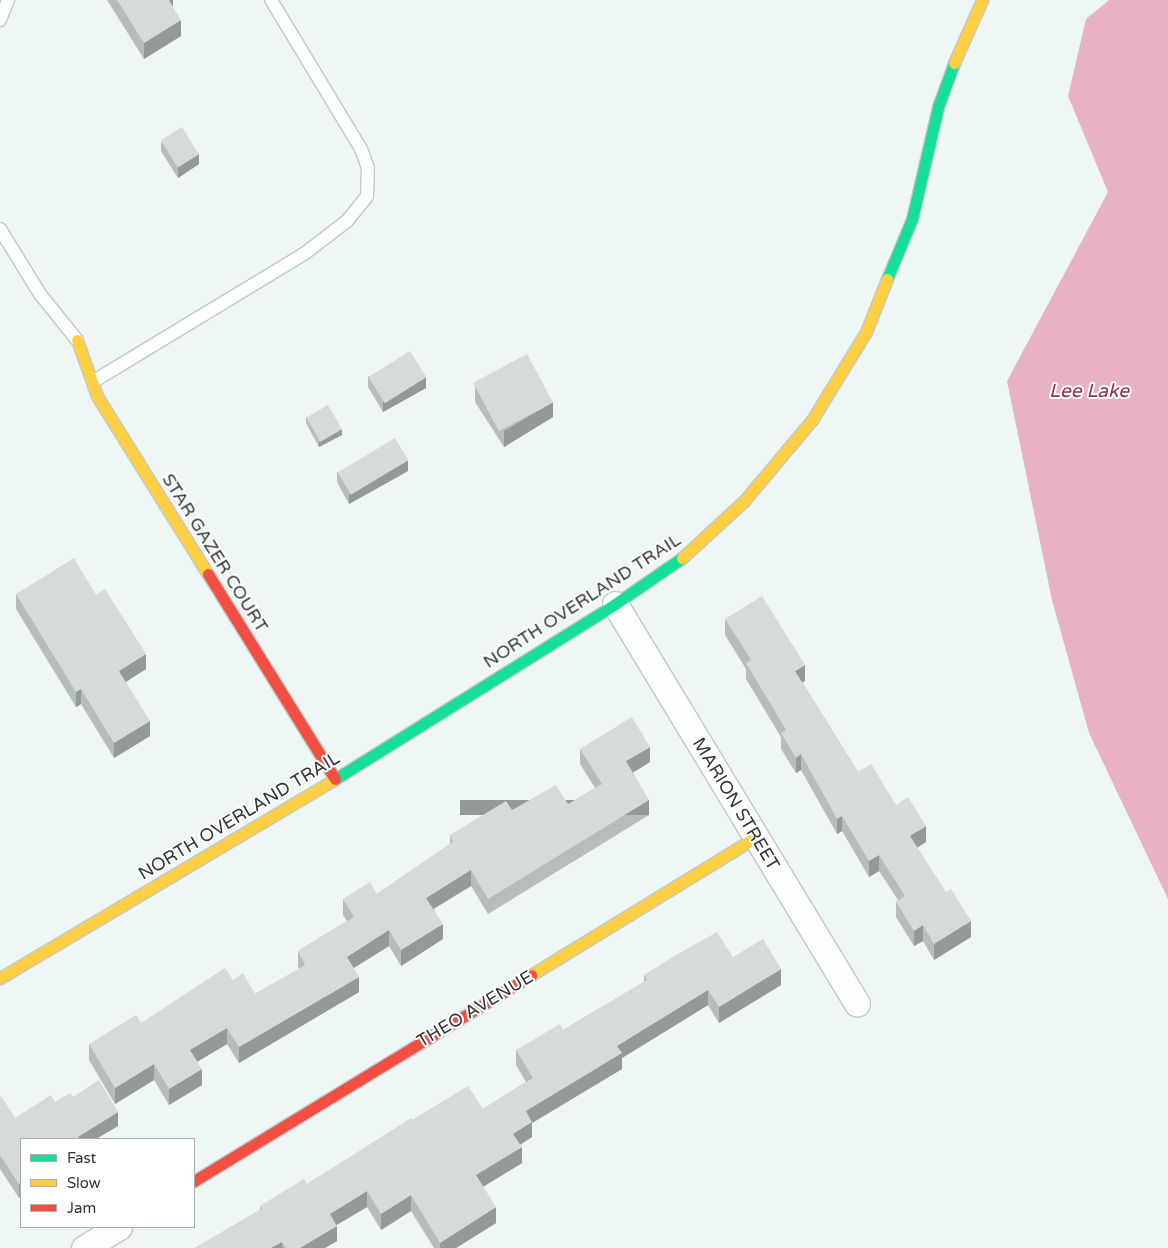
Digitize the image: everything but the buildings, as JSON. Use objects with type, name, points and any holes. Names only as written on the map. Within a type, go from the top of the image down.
[{"type":"main road","name":"NORTH OVERLAND TRAIL","points":[[0,978],[334,779],[615,604],[692,551],[744,501],[812,420],[861,340],[912,218],[938,107],[961,43],[982,0]]},
{"type":"main road","name":"STAR GAZER COURT","points":[[77,340],[94,381],[97,396],[334,779]]},
{"type":"main road","name":"THEO AVENUE","points":[[195,1180],[756,837]]},
{"type":"street","name":"MARION STREET","points":[[615,604],[857,1003]]},
{"type":"street","points":[[84,1248],[117,1228]]},
{"type":"lane","points":[[0,20],[8,0]]},
{"type":"lane","points":[[94,381],[311,249],[347,221],[367,196],[368,168],[361,149],[271,0]]},
{"type":"lane","points":[[0,229],[40,294],[77,340]]},
{"type":"water","name":"Lee Lake","points":[[1109,0],[1168,0],[1168,899],[1089,733],[1052,600],[1007,381],[1108,192],[1068,96],[1086,19]]},
{"type":"traffic: fast","points":[[887,279],[912,219],[938,107],[954,63]]},
{"type":"traffic: fast","points":[[332,781],[615,604],[682,558]]},
{"type":"traffic: slow","points":[[954,63],[982,0]]},
{"type":"traffic: slow","points":[[682,558],[744,501],[812,420],[866,332],[887,279]]},
{"type":"traffic: slow","points":[[77,340],[97,396],[208,574]]},
{"type":"traffic: slow","points":[[0,978],[332,781]]},
{"type":"traffic: slow","points":[[531,975],[756,837]]},
{"type":"traffic: jam","points":[[208,574],[335,779]]},
{"type":"traffic: jam","points":[[195,1180],[531,975]]}]
